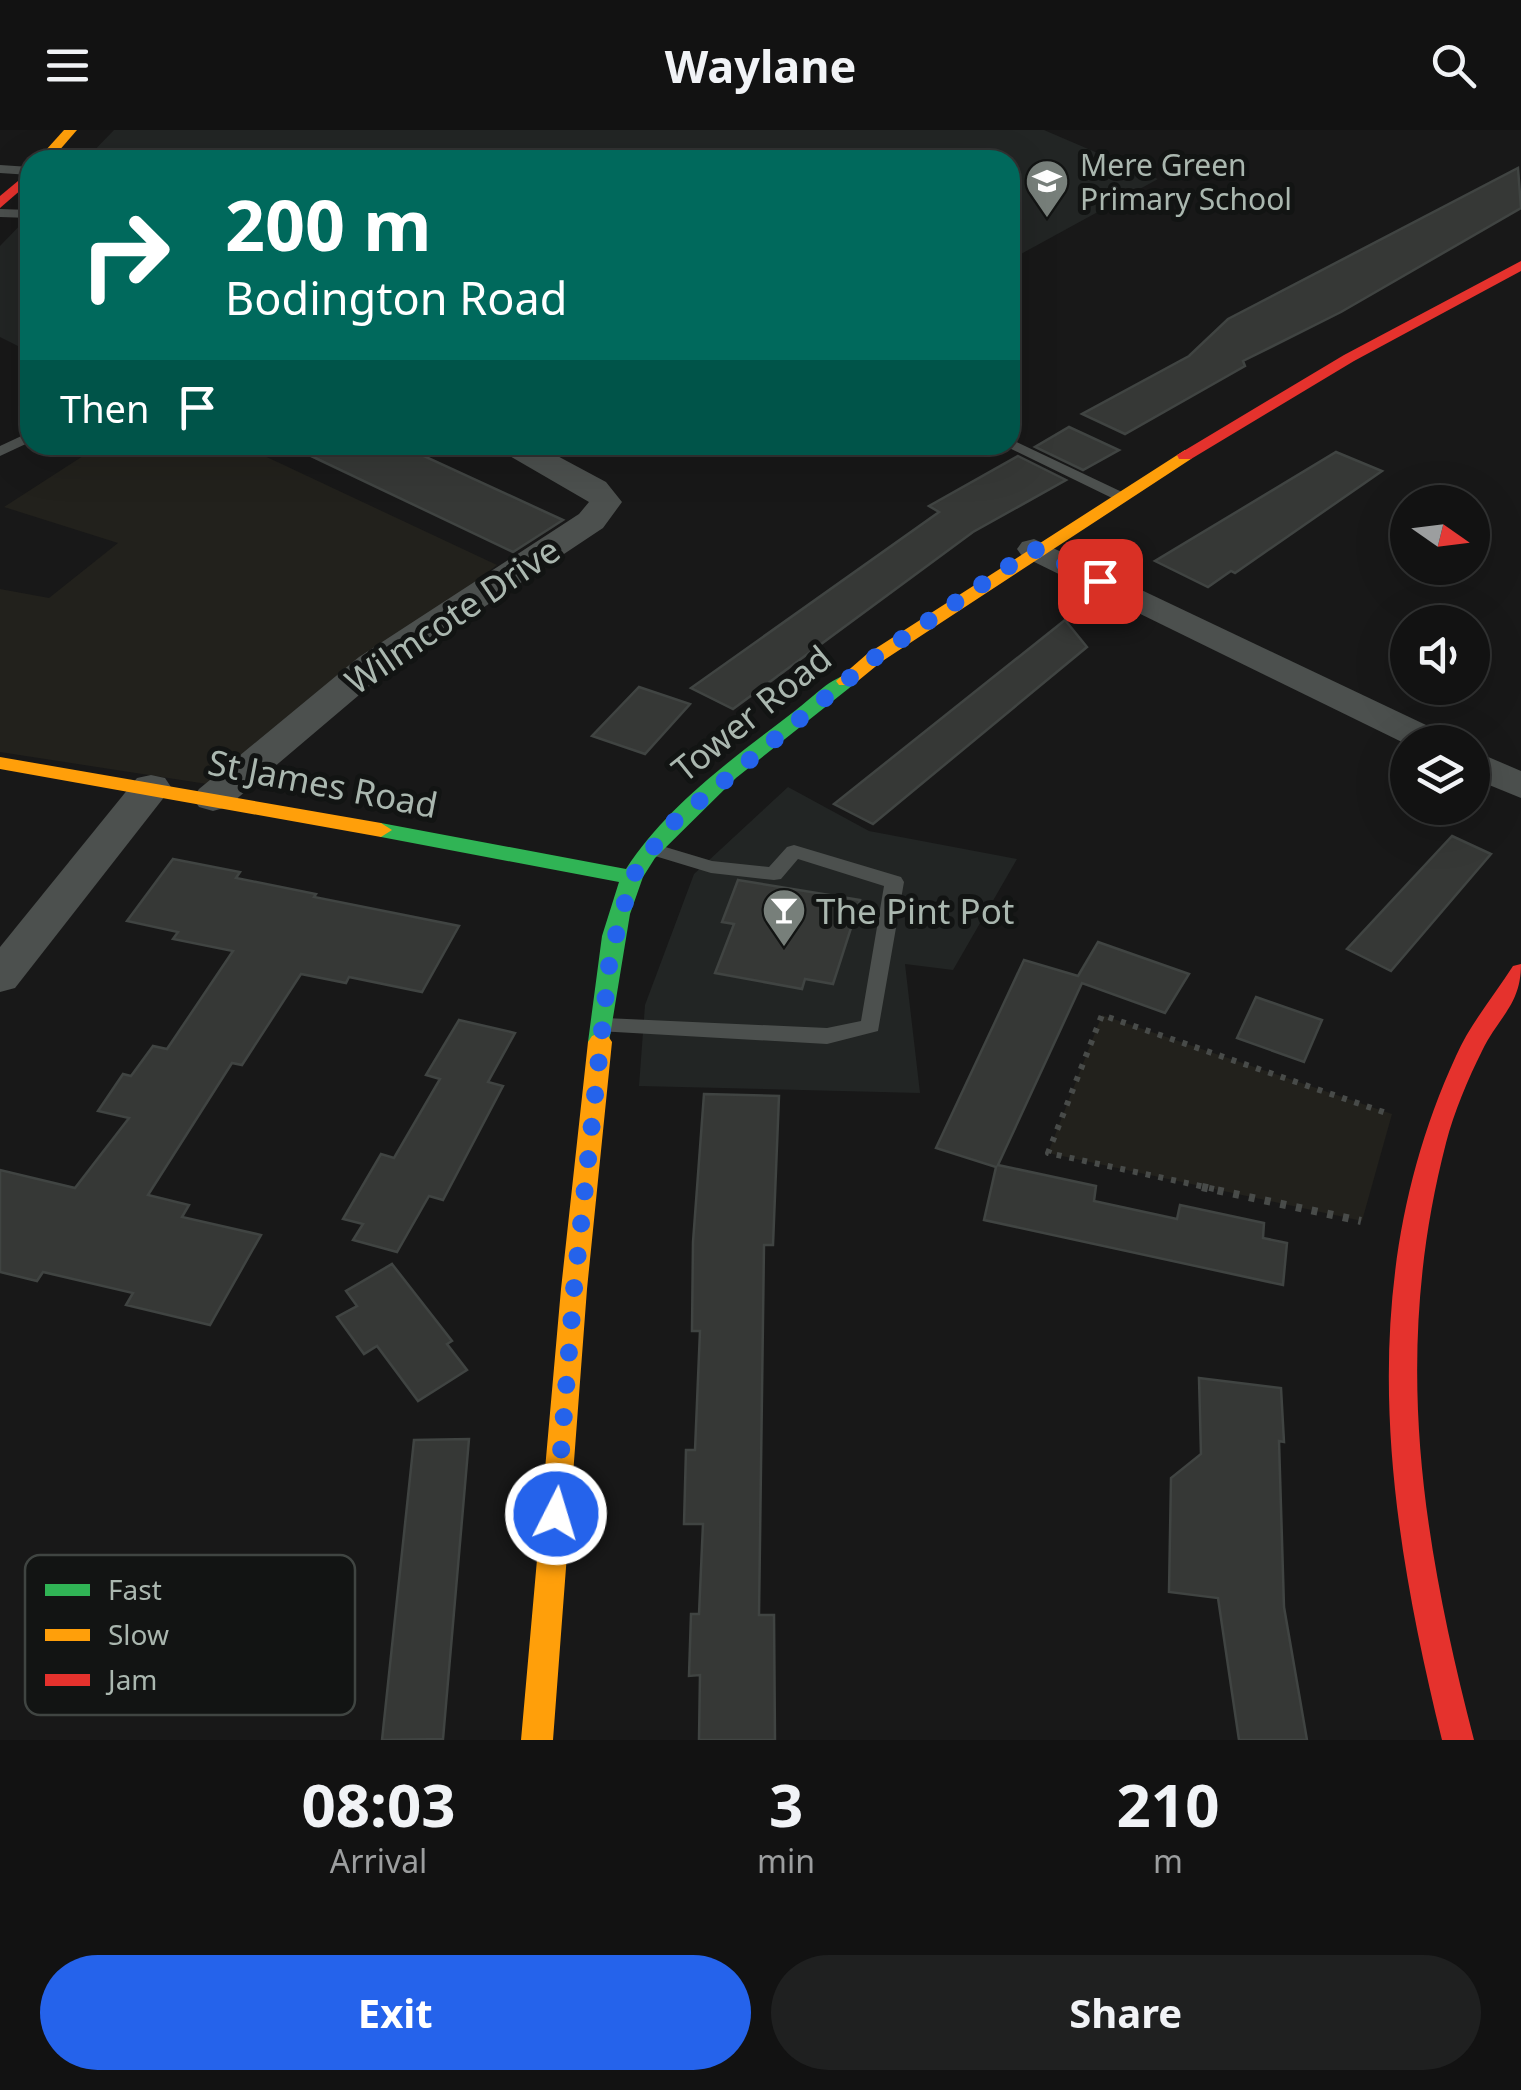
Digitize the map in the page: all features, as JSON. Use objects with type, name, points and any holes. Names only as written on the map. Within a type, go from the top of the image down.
[{"type":"street","points":[[53,150],[71,130]]},
{"type":"street","points":[[0,204],[20,183]]},
{"type":"street","name":"Tower Road","points":[[538,1740],[574,1289],[602,1026],[610,957],[632,877],[669,826],[874,658],[1117,495],[1348,358],[1521,265]]},
{"type":"street","name":"Wilmcote Drive","points":[[213,798],[372,665],[592,520],[606,502],[595,489],[532,455]]},
{"type":"street","points":[[1034,549],[1397,725]]},
{"type":"street","name":"St James Road","points":[[0,764],[213,798],[632,877]]},
{"type":"street","points":[[1490,771],[1521,786]]},
{"type":"street","points":[[0,977],[151,787]]},
{"type":"street","points":[[1458,1740],[1420,1599],[1407,1508],[1400,1415],[1402,1331],[1413,1232],[1438,1130],[1472,1046],[1521,972]]},
{"type":"lane","points":[[1020,447],[1117,495]]},
{"type":"lane","points":[[602,1026],[828,1036],[871,1026],[894,882],[794,851],[774,874],[711,867],[652,849]]},
{"type":"path","points":[[1413,1232],[1048,1152],[1102,1015],[1438,1130]]},
{"type":"shaded area","name":"Mere Green Primary School","points":[[114,130],[1044,130],[1158,179],[1020,255],[1020,150],[95,150]]},
{"type":"shaded area","points":[[20,225],[20,347],[0,337],[0,246]]},
{"type":"shaded area","points":[[85,455],[262,455],[497,565],[207,784],[0,752],[0,589],[49,598],[118,543],[4,507]]},
{"type":"shaded area","points":[[788,787],[869,831],[1017,859],[953,970],[905,964],[920,1093],[639,1086],[645,1005],[694,874]]},
{"type":"shaded area","points":[[1102,1015],[1392,1114],[1362,1221],[1048,1153]]},
{"type":"building","points":[[1518,168],[1521,208],[1341,312],[1243,361],[1245,366],[1125,434],[1082,414],[1189,356],[1228,319]]},
{"type":"building","points":[[1069,427],[1119,450],[1083,470],[1035,447]]},
{"type":"building","points":[[1336,452],[1382,471],[1235,573],[1231,571],[1208,587],[1155,561]]},
{"type":"building","points":[[309,455],[422,455],[563,520],[513,552]]},
{"type":"building","points":[[1018,456],[1066,480],[973,532],[733,709],[691,688],[939,512],[929,506]]},
{"type":"building","points":[[1065,620],[1087,647],[873,824],[834,804]]},
{"type":"building","points":[[639,687],[690,704],[645,754],[592,736]]},
{"type":"building","points":[[1452,836],[1491,854],[1391,971],[1347,949]]},
{"type":"building","points":[[173,859],[240,872],[236,878],[316,894],[314,897],[459,926],[422,992],[349,977],[346,983],[301,974],[242,1065],[232,1063],[148,1195],[189,1205],[182,1217],[261,1235],[210,1325],[126,1305],[133,1293],[43,1272],[37,1281],[0,1272],[0,1170],[75,1188],[129,1118],[98,1111],[123,1074],[131,1076],[153,1046],[167,1049],[233,951],[173,939],[178,932],[127,921]]},
{"type":"building","name":"The Pint Pot","points":[[738,880],[860,900],[833,984],[805,979],[802,989],[715,973],[734,924],[722,922]]},
{"type":"building","points":[[1098,942],[1189,974],[1165,1013],[1082,983],[998,1165],[1096,1186],[1094,1201],[1177,1219],[1180,1205],[1264,1223],[1263,1238],[1287,1243],[1283,1285],[984,1220],[996,1167],[936,1148],[1024,960],[1078,976]]},
{"type":"building","points":[[1256,997],[1322,1020],[1304,1062],[1237,1038]]},
{"type":"building","points":[[459,1020],[515,1033],[488,1082],[503,1086],[443,1200],[429,1196],[397,1252],[353,1240],[363,1224],[343,1219],[381,1154],[394,1158],[440,1079],[426,1075]]},
{"type":"building","points":[[704,1094],[779,1096],[773,1245],[764,1245],[759,1615],[774,1615],[775,1740],[699,1740],[700,1675],[689,1676],[691,1614],[699,1614],[703,1524],[684,1524],[686,1450],[695,1450],[700,1331],[692,1331],[693,1242]]},
{"type":"building","points":[[392,1264],[452,1341],[447,1344],[467,1370],[418,1401],[377,1346],[364,1354],[337,1317],[357,1306],[346,1291]]},
{"type":"building","points":[[1199,1378],[1281,1388],[1284,1607],[1307,1740],[1239,1740],[1218,1598],[1169,1592],[1171,1478],[1201,1454]]},
{"type":"building","points":[[469,1439],[443,1739],[382,1740],[414,1440]]},
{"type":"traffic: fast","points":[[600,1042],[618,914],[632,877],[647,853],[729,773],[846,681]]},
{"type":"traffic: fast","points":[[381,830],[632,877]]},
{"type":"traffic: slow","points":[[53,150],[71,130]]},
{"type":"traffic: slow","points":[[846,681],[874,658],[1185,455]]},
{"type":"traffic: slow","points":[[0,763],[381,830]]},
{"type":"traffic: slow","points":[[537,1740],[574,1289],[600,1042]]},
{"type":"traffic: jam","points":[[0,204],[20,185]]},
{"type":"traffic: jam","points":[[1185,455],[1349,358],[1521,265]]},
{"type":"traffic: jam","points":[[1458,1740],[1437,1656],[1407,1483],[1403,1308],[1414,1222],[1435,1137],[1468,1055],[1521,972]]},
{"type":"place","name":"Mere Green Primary School","points":[[1047,219]]},
{"type":"place","name":"The Pint Pot","points":[[784,948]]},
{"type":"route","points":[[556,1514],[574,1289],[610,957],[632,877],[669,826],[874,658],[1034,549],[1100,581]]}]
